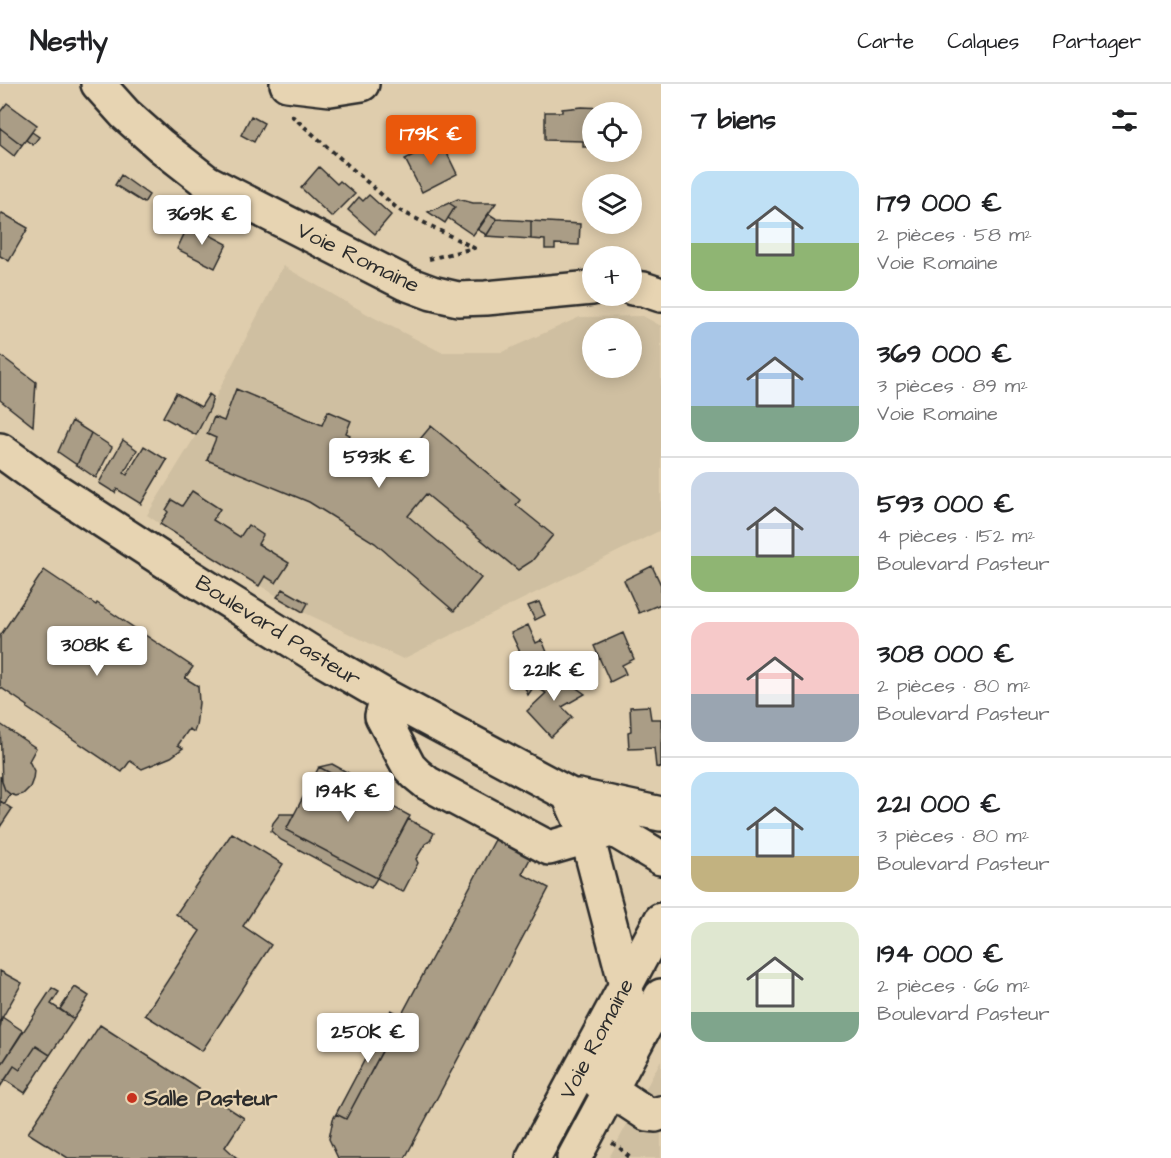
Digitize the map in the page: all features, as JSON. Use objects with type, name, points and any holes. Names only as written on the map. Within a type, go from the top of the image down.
[{"type":"street","name":"Voie Romaine","points":[[98,84],[132,120],[207,182],[405,284],[458,299],[582,289]]},
{"type":"street","points":[[288,99],[362,84]]},
{"type":"street","points":[[642,289],[661,295]]},
{"type":"street","name":"Boulevard Pasteur","points":[[0,450],[54,489],[168,563],[387,697],[568,794],[661,814]]},
{"type":"street","points":[[387,697],[382,716],[409,766],[427,783],[549,848],[600,833],[629,1012],[598,1074],[600,1083],[647,1114],[661,1113]]},
{"type":"street","name":"Boulevard Pasteur","points":[[568,794],[600,833],[661,858]]},
{"type":"street","name":"Voie Romaine","points":[[533,1158],[661,920]]},
{"type":"street","name":"Voie Romaine","points":[[574,1158],[661,996]]},
{"type":"path","points":[[288,99],[399,210],[474,248],[421,261],[431,265]]},
{"type":"shaded area","points":[[283,266],[369,315],[441,352],[502,352],[580,317],[643,316],[661,326],[661,530],[403,659],[303,612],[147,515],[196,435]]},
{"type":"shaded area","points":[[661,1060],[661,1158],[609,1158]]},
{"type":"building","points":[[7,103],[37,125],[22,145],[0,128],[0,112]]},
{"type":"building","points":[[582,107],[582,141],[545,140],[545,112],[562,112],[562,109]]},
{"type":"building","points":[[251,116],[264,123],[254,142],[241,135]]},
{"type":"building","points":[[0,128],[22,145],[14,156],[0,145]]},
{"type":"building","points":[[32,132],[39,137],[33,145],[26,140]]},
{"type":"building","points":[[441,141],[457,174],[422,192],[405,159]]},
{"type":"building","points":[[319,167],[337,184],[340,181],[355,194],[332,217],[301,188]]},
{"type":"building","points":[[121,175],[149,195],[144,203],[115,185]]},
{"type":"building","points":[[369,195],[391,215],[375,234],[348,210],[359,197],[363,201]]},
{"type":"building","points":[[458,199],[473,203],[496,203],[473,235],[448,218],[455,207],[449,203]]},
{"type":"building","points":[[449,203],[455,207],[445,223],[428,212]]},
{"type":"building","points":[[2,213],[28,228],[9,261],[0,256],[0,215]]},
{"type":"building","points":[[489,214],[497,219],[487,235],[478,230]]},
{"type":"building","points":[[497,219],[531,221],[531,239],[486,236]]},
{"type":"building","points":[[531,221],[580,224],[579,245],[555,244],[555,249],[545,249],[545,240],[531,239]]},
{"type":"building","points":[[189,224],[227,244],[215,268],[177,249]]},
{"type":"building","points":[[0,355],[36,382],[33,426],[0,400]]},
{"type":"building","points":[[236,389],[322,425],[328,411],[351,421],[346,433],[350,435],[348,439],[395,469],[431,426],[520,500],[516,505],[553,535],[532,561],[518,570],[426,494],[408,516],[481,578],[454,611],[375,543],[309,502],[207,460],[216,438],[207,434],[214,417],[224,421]]},
{"type":"building","points":[[176,393],[201,407],[209,394],[213,397],[196,435],[163,417]]},
{"type":"building","points":[[72,421],[91,433],[77,465],[58,452]]},
{"type":"building","points":[[91,433],[112,447],[96,478],[77,465]]},
{"type":"building","points":[[123,440],[137,450],[124,473],[127,475],[144,446],[167,460],[141,504],[117,489],[115,493],[99,483]]},
{"type":"building","points":[[192,491],[220,509],[213,520],[240,537],[248,525],[263,535],[258,544],[289,563],[276,583],[265,576],[259,586],[160,524],[172,500],[182,506]]},
{"type":"building","points":[[652,566],[661,585],[661,604],[639,613],[624,580]]},
{"type":"building","points":[[44,570],[193,667],[185,678],[198,686],[199,703],[196,726],[194,732],[189,729],[178,745],[183,748],[171,757],[142,769],[130,761],[122,772],[0,687],[0,636]]},
{"type":"building","points":[[283,589],[308,603],[303,612],[277,597]]},
{"type":"building","points":[[539,602],[545,615],[535,620],[528,606]]},
{"type":"building","points":[[528,625],[536,643],[542,640],[549,657],[555,654],[562,668],[553,672],[547,667],[528,695],[518,672],[527,667],[511,633]]},
{"type":"building","points":[[623,633],[634,659],[622,665],[626,674],[610,682],[594,646]]},
{"type":"building","points":[[547,667],[585,694],[562,707],[572,717],[551,737],[527,711],[546,693],[535,686]]},
{"type":"building","points":[[649,706],[651,719],[661,719],[661,768],[656,767],[654,748],[629,749],[630,707]]},
{"type":"building","points":[[0,724],[36,748],[29,761],[34,771],[30,787],[23,794],[16,796],[5,790],[2,782]]},
{"type":"building","points":[[332,764],[374,787],[378,799],[319,767]]},
{"type":"building","points":[[319,767],[410,816],[377,878],[286,830]]},
{"type":"building","points":[[0,776],[5,790],[10,794],[5,804],[0,801]]},
{"type":"building","points":[[0,801],[12,809],[0,827]]},
{"type":"building","points":[[280,814],[294,814],[286,830],[377,878],[371,888],[281,840],[271,831],[273,823]]},
{"type":"building","points":[[408,819],[434,833],[416,859],[418,863],[403,892],[377,878]]},
{"type":"building","points":[[232,833],[283,864],[243,926],[271,945],[202,1051],[145,1015],[200,931],[176,914]]},
{"type":"building","points":[[497,836],[532,855],[522,874],[549,888],[405,1158],[338,1158],[329,1139],[333,1119],[336,1114],[346,1119]]},
{"type":"building","points":[[0,971],[22,983],[1,1020],[0,1029]]},
{"type":"building","points":[[75,987],[89,996],[74,1019],[60,1009]]},
{"type":"building","points":[[52,988],[59,992],[51,1004],[74,1019],[50,1055],[36,1046],[20,1070],[14,1066],[0,1087],[0,1067]]},
{"type":"building","points":[[391,1010],[401,1015],[346,1119],[336,1114]]},
{"type":"building","points":[[2,1017],[23,1031],[0,1067],[0,1029]]},
{"type":"building","name":"Salle Pasteur","points":[[100,1025],[244,1118],[225,1147],[237,1158],[68,1158],[28,1133]]},
{"type":"building","points":[[36,1046],[50,1055],[25,1093],[5,1080],[14,1066],[20,1070]]},
{"type":"place","name":"Salle Pasteur","points":[[132,1098]]}]
